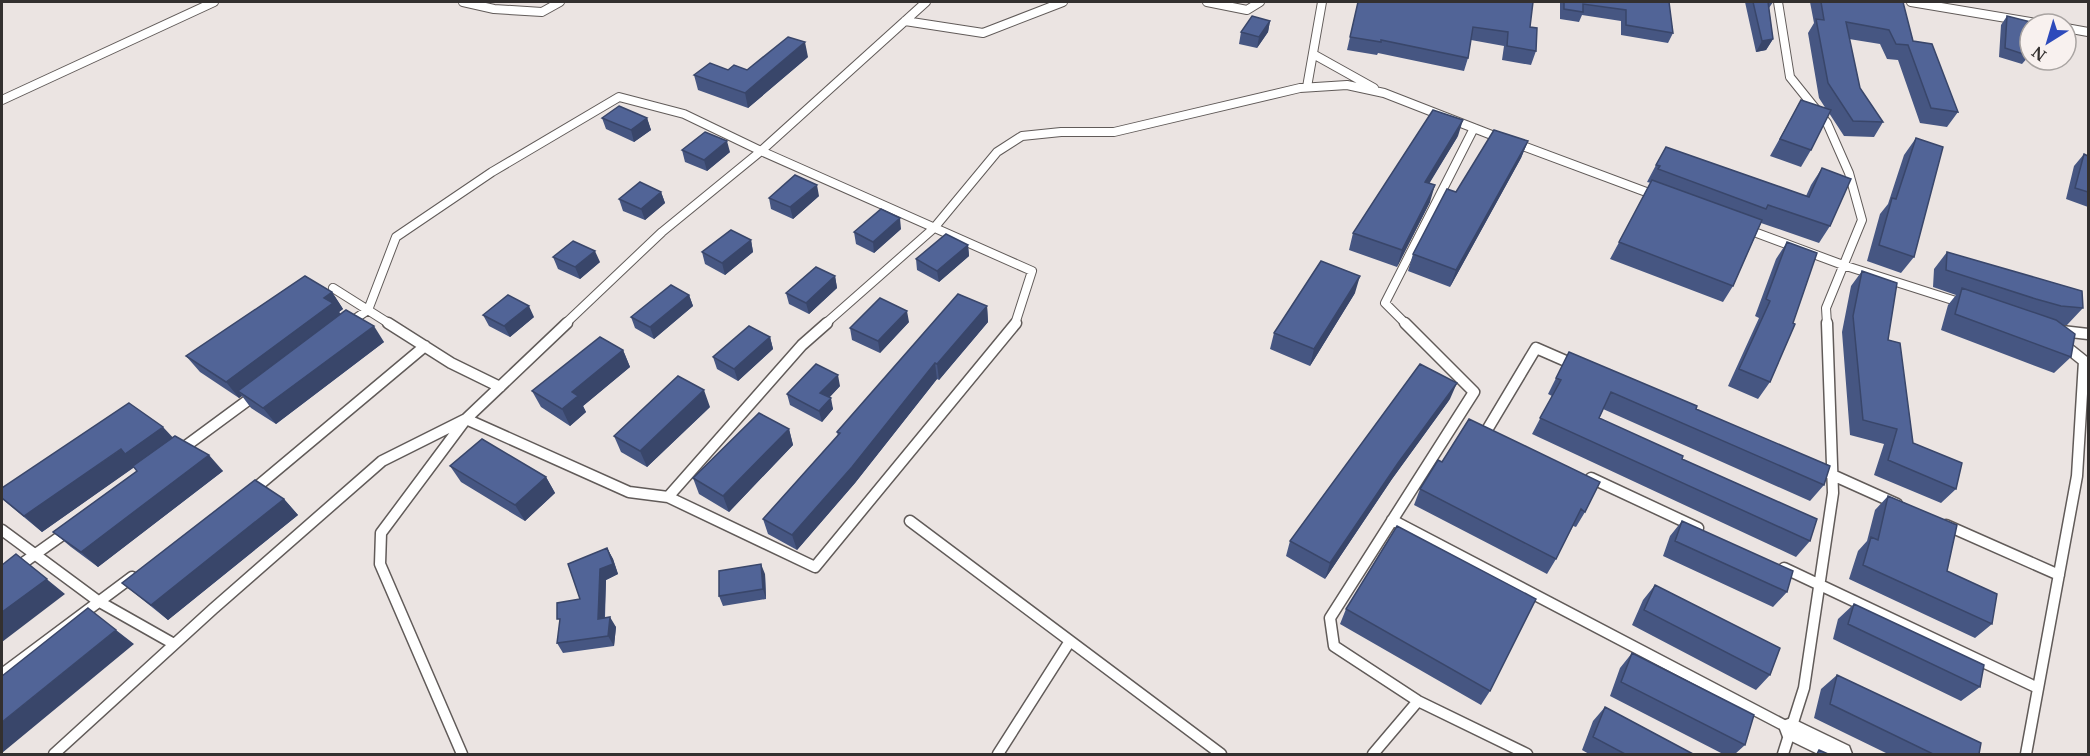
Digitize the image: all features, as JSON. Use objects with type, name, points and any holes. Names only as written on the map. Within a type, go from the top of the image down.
[{"type":"street","points":[[1791,729],[1841,754]]},
{"type":"lane","points":[[2,100],[214,2]]},
{"type":"lane","points":[[463,2],[494,9],[542,12],[560,2]]},
{"type":"lane","points":[[462,754],[380,564],[381,533],[466,419],[662,232],[761,151],[926,2]]},
{"type":"lane","points":[[905,21],[982,33],[1063,2]]},
{"type":"lane","points":[[1207,2],[1247,10],[1260,2]]},
{"type":"lane","points":[[1307,87],[1322,2]]},
{"type":"lane","points":[[1778,2],[1790,77],[1827,123],[1849,173],[1862,219],[1826,308],[1833,493],[1804,688],[1783,754]]},
{"type":"lane","points":[[1911,2],[2018,20]]},
{"type":"lane","points":[[1313,54],[1384,93],[1663,198]]},
{"type":"lane","points":[[668,497],[802,345],[934,228],[997,152],[1022,136],[1061,132],[1114,132],[1307,87],[1347,85],[1384,93]]},
{"type":"lane","points":[[340,330],[368,310],[396,237],[492,172],[620,97],[684,114],[761,151],[1032,271],[1016,323],[815,567],[668,497],[629,492],[466,419]]},
{"type":"lane","points":[[1473,423],[1474,392],[1385,303],[1474,128]]},
{"type":"lane","points":[[1742,227],[1843,265],[1966,304]]},
{"type":"lane","points":[[333,288],[451,363],[500,387]]},
{"type":"lane","points":[[2026,754],[2077,476],[2084,361],[2053,333],[2088,334]]},
{"type":"lane","points":[[243,497],[425,346]]},
{"type":"lane","points":[[1527,754],[1418,701],[1334,646],[1330,618],[1392,520],[1536,348],[1580,367]]},
{"type":"lane","points":[[167,460],[259,392]]},
{"type":"lane","points":[[54,754],[174,644],[382,461],[466,419]]},
{"type":"lane","points":[[1473,423],[1497,435]]},
{"type":"lane","points":[[1821,470],[1908,508]]},
{"type":"lane","points":[[1583,475],[1712,535]]},
{"type":"lane","points":[[1392,520],[1791,729]]},
{"type":"lane","points":[[910,521],[1221,754]]},
{"type":"lane","points":[[1940,523],[2059,575]]},
{"type":"lane","points":[[2,578],[73,528]]},
{"type":"lane","points":[[2,530],[98,601],[174,644]]},
{"type":"lane","points":[[1776,565],[2038,688]]},
{"type":"lane","points":[[2,674],[144,568]]},
{"type":"lane","points":[[998,754],[1070,641]]},
{"type":"lane","points":[[1373,754],[1418,701]]},
{"type":"building","points":[[1358,2],[1533,2],[1530,27],[1537,28],[1536,51],[1507,46],[1508,32],[1473,27],[1468,58],[1381,40],[1381,42],[1350,37]]},
{"type":"building","points":[[1564,2],[1669,2],[1673,33],[1626,25],[1626,10],[1583,4],[1583,12],[1564,9]]},
{"type":"building","points":[[1753,2],[1768,2],[1773,39],[1762,41]]},
{"type":"building","points":[[1821,2],[1903,2],[1913,41],[1932,44],[1958,112],[1931,108],[1908,45],[1896,44],[1889,30],[1846,22],[1860,88],[1883,122],[1853,121],[1828,83],[1816,19],[1824,20]]},
{"type":"building","points":[[1252,16],[1270,21],[1259,37],[1241,32]]},
{"type":"building","points":[[2007,16],[2018,19],[2018,52],[2005,48]]},
{"type":"building","points":[[788,37],[805,42],[745,93],[694,75],[710,63],[728,70],[734,65],[747,70]]},
{"type":"building","points":[[1801,100],[1831,110],[1811,150],[1780,139]]},
{"type":"building","points":[[619,106],[647,118],[631,130],[602,118]]},
{"type":"building","points":[[1433,110],[1463,120],[1425,182],[1435,185],[1402,250],[1353,233]]},
{"type":"building","points":[[1494,130],[1528,141],[1456,270],[1413,254],[1447,189],[1456,192]]},
{"type":"building","points":[[705,132],[727,141],[704,160],[682,150]]},
{"type":"building","points":[[1916,138],[1943,147],[1914,257],[1879,245],[1892,198],[1896,199]]},
{"type":"building","points":[[1666,147],[1809,197],[1822,168],[1851,179],[1830,226],[1768,205],[1766,209],[1658,169],[1660,166],[1656,165]]},
{"type":"building","points":[[2084,154],[2088,156],[2088,192],[2075,188]]},
{"type":"building","points":[[795,175],[817,185],[790,207],[769,198]]},
{"type":"building","points":[[1652,180],[1762,220],[1733,286],[1619,242]]},
{"type":"building","points":[[640,182],[661,192],[641,209],[619,199]]},
{"type":"building","points":[[881,209],[900,218],[873,242],[854,232]]},
{"type":"building","points":[[731,230],[751,240],[722,263],[702,252]]},
{"type":"building","points":[[946,234],[968,245],[937,271],[916,259]]},
{"type":"building","points":[[573,241],[595,251],[575,267],[553,257]]},
{"type":"building","points":[[1787,242],[1817,253],[1793,323],[1795,324],[1770,382],[1739,369],[1770,301],[1766,299]]},
{"type":"building","points":[[1947,252],[2082,291],[2083,308],[2061,306],[1946,270]]},
{"type":"building","points":[[1321,261],[1360,276],[1314,349],[1274,333]]},
{"type":"building","points":[[816,267],[835,276],[806,303],[786,293]]},
{"type":"building","points":[[1862,271],[1897,283],[1888,340],[1900,343],[1913,443],[1962,463],[1956,489],[1888,460],[1897,429],[1863,420],[1853,316]]},
{"type":"building","points":[[305,276],[332,292],[324,298],[333,303],[226,382],[186,356]]},
{"type":"building","points":[[671,285],[689,295],[650,327],[631,317]]},
{"type":"building","points":[[1962,288],[2056,320],[2075,334],[2071,357],[1955,314]]},
{"type":"building","points":[[958,294],[987,306],[937,364],[935,363],[852,467],[792,535],[763,519],[840,433],[837,432]]},
{"type":"building","points":[[508,295],[529,306],[504,326],[483,315]]},
{"type":"building","points":[[880,298],[907,311],[878,341],[850,328]]},
{"type":"building","points":[[346,310],[374,326],[263,408],[238,391]]},
{"type":"building","points":[[749,326],[770,337],[734,369],[713,357]]},
{"type":"building","points":[[600,337],[623,350],[572,392],[578,396],[562,409],[532,391]]},
{"type":"building","points":[[1569,352],[1830,466],[1824,485],[1611,392],[1599,418],[1683,456],[1682,459],[1817,519],[1810,541],[1540,418],[1561,380],[1556,378]]},
{"type":"building","points":[[816,364],[838,375],[820,393],[831,398],[819,411],[787,394]]},
{"type":"building","points":[[1420,364],[1457,383],[1398,463],[1330,563],[1290,541]]},
{"type":"building","points":[[678,376],[704,390],[640,451],[614,436]]},
{"type":"building","points":[[129,403],[163,427],[125,454],[121,449],[24,516],[2,498],[2,488]]},
{"type":"building","points":[[759,413],[789,429],[723,496],[693,478]]},
{"type":"building","points":[[1469,419],[1600,482],[1585,512],[1581,509],[1556,559],[1420,489],[1438,460],[1442,462]]},
{"type":"building","points":[[175,436],[209,455],[81,552],[53,532],[137,471],[133,466]]},
{"type":"building","points":[[482,439],[546,477],[515,505],[450,466]]},
{"type":"building","points":[[255,480],[284,499],[151,605],[122,583]]},
{"type":"building","points":[[1888,496],[1957,525],[1947,571],[1997,594],[1992,624],[1863,565],[1871,537],[1878,540]]},
{"type":"building","points":[[1682,521],[1793,571],[1787,592],[1675,541]]},
{"type":"building","points":[[1397,526],[1536,599],[1490,691],[1346,609]]},
{"type":"building","points":[[607,548],[613,564],[600,569],[598,619],[610,617],[608,636],[557,643],[560,619],[557,619],[557,603],[580,599],[568,564]]},
{"type":"building","points":[[16,554],[47,579],[2,612],[2,565]]},
{"type":"building","points":[[761,564],[763,589],[719,596],[719,571]]},
{"type":"building","points":[[1655,585],[1780,648],[1770,675],[1644,610]]},
{"type":"building","points":[[1854,604],[1984,665],[1980,687],[1848,624]]},
{"type":"building","points":[[88,608],[116,630],[2,722],[2,676]]},
{"type":"building","points":[[1632,653],[1754,715],[1745,745],[1621,682]]},
{"type":"building","points":[[1837,675],[1981,743],[1979,754],[1933,754],[1830,704]]},
{"type":"building","points":[[1605,707],[1693,754],[1625,754],[1593,737]]}]
